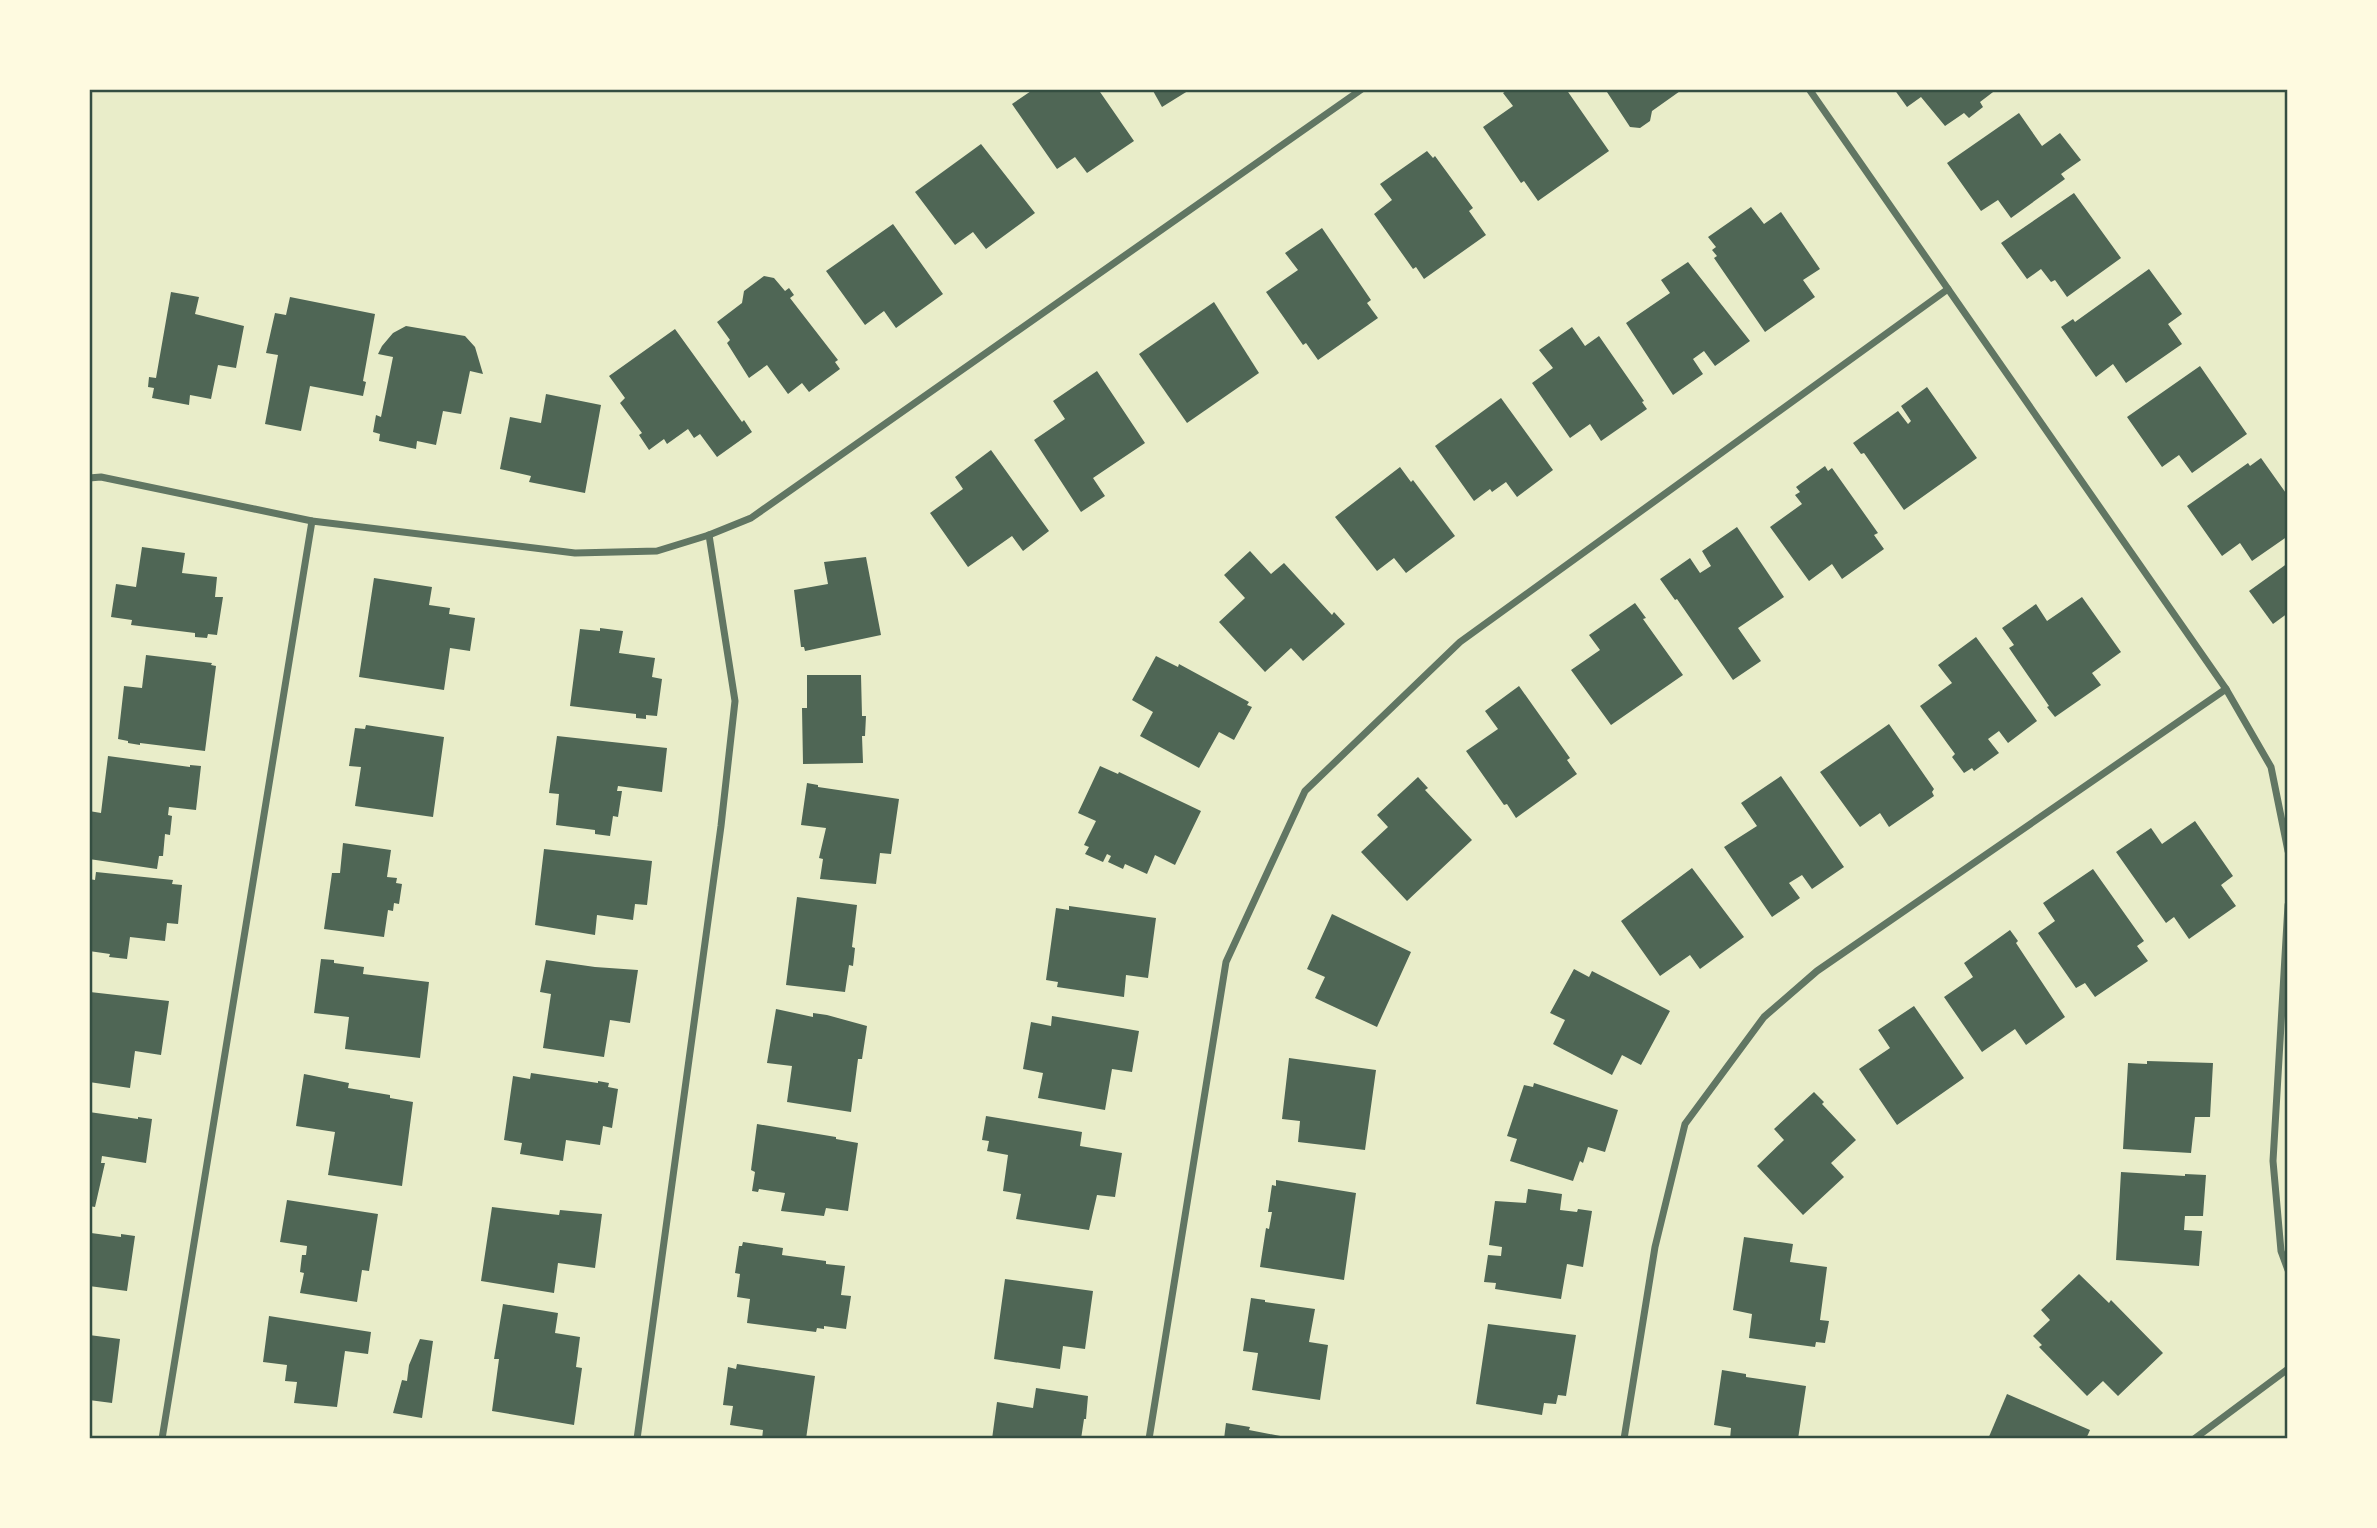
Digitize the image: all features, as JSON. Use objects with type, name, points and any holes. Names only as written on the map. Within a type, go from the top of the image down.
[{"type":"street","points":[[89,478],[101,477],[312,521],[575,553],[657,551],[709,535],[751,518],[1362,89]]},
{"type":"street","points":[[1809,89],[2226,689],[2271,767],[2288,851]]},
{"type":"street","points":[[1149,1439],[1226,962],[1305,791],[1460,642],[1948,289]]},
{"type":"street","points":[[162,1439],[312,521]]},
{"type":"street","points":[[637,1439],[721,826],[735,701],[709,535]]},
{"type":"street","points":[[1623,1439],[1656,1247],[1685,1124],[1764,1017],[1816,971],[2226,689]]},
{"type":"street","points":[[2288,905],[2273,1161],[2281,1251],[2288,1270]]},
{"type":"street","points":[[2194,1439],[2288,1369]]},
{"type":"building","points":[[1034,89],[1098,89],[1134,141],[1087,173],[1075,157],[1057,169],[1012,104]]},
{"type":"building","points":[[1152,89],[1191,89],[1162,107]]},
{"type":"building","points":[[1509,89],[1566,89],[1609,151],[1538,201],[1524,181],[1521,183],[1483,127],[1513,106],[1503,93]]},
{"type":"building","points":[[1605,89],[1683,89],[1652,111],[1650,121],[1640,128],[1630,127]]},
{"type":"building","points":[[1894,89],[1997,89],[1980,102],[1983,107],[1969,118],[1964,113],[1945,126],[1921,97],[1907,107]]},
{"type":"building","points":[[2019,113],[2042,146],[2060,133],[2081,160],[2061,174],[2065,179],[2011,218],[1998,200],[1981,211],[1947,163]]},
{"type":"building","points":[[981,144],[1035,213],[986,249],[973,232],[955,245],[915,192]]},
{"type":"building","points":[[1427,151],[1433,158],[1435,156],[1473,208],[1469,211],[1486,235],[1424,279],[1416,267],[1413,269],[1374,214],[1392,200],[1380,184]]},
{"type":"building","points":[[2074,193],[2121,258],[2067,297],[2055,280],[2051,282],[2041,269],[2027,279],[2001,243]]},
{"type":"building","points":[[1751,207],[1764,224],[1781,212],[1820,269],[1803,280],[1815,297],[1765,332],[1714,258],[1717,256],[1712,250],[1716,247],[1708,237]]},
{"type":"building","points":[[893,224],[943,294],[896,328],[884,311],[865,325],[826,271]]},
{"type":"building","points":[[1322,228],[1371,300],[1367,303],[1378,318],[1318,360],[1306,343],[1303,345],[1266,292],[1298,270],[1285,253]]},
{"type":"building","points":[[1688,262],[1750,341],[1715,366],[1704,351],[1693,359],[1703,374],[1673,395],[1626,323],[1670,293],[1661,280]]},
{"type":"building","points":[[2149,269],[2182,314],[2168,324],[2182,344],[2126,383],[2113,364],[2096,377],[2061,327],[2073,319],[2075,322]]},
{"type":"building","points":[[764,276],[774,278],[785,291],[789,288],[794,295],[790,298],[838,360],[835,362],[840,369],[809,392],[802,383],[788,394],[767,365],[749,378],[727,343],[730,340],[717,322],[742,303],[744,291]]},
{"type":"building","points":[[171,292],[199,297],[195,314],[244,326],[236,368],[218,365],[211,399],[190,395],[189,405],[152,398],[154,388],[148,387],[149,377],[156,378]]},
{"type":"building","points":[[290,297],[375,314],[363,381],[366,382],[363,396],[310,386],[301,431],[265,424],[278,355],[266,353],[275,313],[286,315]]},
{"type":"building","points":[[1214,302],[1259,373],[1187,423],[1139,354]]},
{"type":"building","points":[[406,326],[465,336],[475,347],[483,374],[470,371],[461,414],[443,411],[436,445],[417,441],[416,449],[379,441],[380,434],[373,432],[376,415],[381,417],[393,357],[378,354],[393,333]]},
{"type":"building","points":[[1572,327],[1585,346],[1599,336],[1647,409],[1601,441],[1590,424],[1570,438],[1532,383],[1553,368],[1539,350]]},
{"type":"building","points":[[675,329],[752,432],[717,457],[700,434],[694,438],[688,429],[667,444],[664,439],[649,450],[639,435],[642,433],[620,403],[625,398],[609,376]]},
{"type":"building","points":[[2200,366],[2247,434],[2192,473],[2179,455],[2162,467],[2127,417]]},
{"type":"building","points":[[1097,371],[1145,443],[1093,478],[1105,496],[1081,512],[1034,440],[1065,419],[1053,401]]},
{"type":"building","points":[[1927,387],[1977,458],[1904,510],[1864,453],[1861,454],[1853,443],[1898,411],[1908,424],[1911,421],[1901,406]]},
{"type":"building","points":[[546,394],[601,405],[585,493],[529,482],[531,476],[500,469],[510,417],[541,423]]},
{"type":"building","points":[[1501,398],[1553,470],[1517,497],[1506,482],[1492,492],[1490,489],[1474,501],[1435,446]]},
{"type":"building","points":[[991,450],[1049,531],[1023,551],[1012,536],[968,567],[930,513],[963,489],[955,477]]},
{"type":"building","points":[[2261,458],[2288,496],[2288,536],[2252,561],[2240,543],[2222,556],[2187,506],[2248,463],[2250,466]]},
{"type":"building","points":[[1825,466],[1828,471],[1832,468],[1878,533],[1874,535],[1884,549],[1842,579],[1832,564],[1809,581],[1770,527],[1802,504],[1795,495],[1800,492],[1796,487]]},
{"type":"building","points":[[1400,467],[1455,536],[1406,573],[1394,558],[1377,571],[1335,517]]},
{"type":"building","points":[[1737,527],[1784,597],[1738,628],[1761,661],[1733,680],[1660,579],[1690,558],[1700,573],[1711,566],[1702,551]]},
{"type":"building","points":[[142,547],[185,553],[182,573],[217,577],[215,597],[223,597],[217,635],[195,637],[195,633],[131,625],[132,620],[111,617],[116,584],[136,587]]},
{"type":"building","points":[[1250,551],[1271,574],[1284,563],[1332,615],[1334,612],[1345,624],[1303,661],[1291,648],[1265,672],[1219,622],[1245,598],[1224,575]]},
{"type":"building","points":[[866,557],[881,635],[805,651],[804,647],[801,647],[794,590],[828,584],[824,562]]},
{"type":"building","points":[[2288,563],[2288,613],[2273,624],[2249,591]]},
{"type":"building","points":[[374,578],[432,587],[429,605],[450,608],[449,614],[475,618],[470,651],[450,648],[444,690],[359,677]]},
{"type":"building","points":[[2082,597],[2121,652],[2092,673],[2101,685],[2055,717],[2009,648],[2014,645],[2002,628],[2036,604],[2047,621]]},
{"type":"building","points":[[1635,603],[1646,618],[1643,619],[1683,675],[1611,725],[1571,670],[1600,650],[1589,635]]},
{"type":"building","points":[[600,628],[623,631],[619,653],[655,658],[652,677],[662,679],[657,716],[636,718],[636,714],[570,706],[580,629],[600,631]]},
{"type":"building","points":[[1976,637],[2037,721],[2008,743],[1999,731],[1988,739],[1999,753],[1974,771],[1972,768],[1964,773],[1952,757],[1955,754],[1920,706],[1952,683],[1938,665]]},
{"type":"building","points":[[146,655],[212,663],[211,665],[216,666],[205,751],[140,745],[118,739],[124,686],[142,688]]},
{"type":"building","points":[[1156,656],[1178,667],[1179,664],[1249,702],[1247,705],[1252,707],[1234,740],[1219,732],[1199,768],[1140,736],[1153,712],[1132,700]]},
{"type":"building","points":[[807,675],[861,675],[862,716],[866,716],[865,736],[862,736],[863,763],[803,764],[802,708],[807,708]]},
{"type":"building","points":[[1519,686],[1570,758],[1567,760],[1577,774],[1516,818],[1466,751],[1498,729],[1485,711]]},
{"type":"building","points":[[1889,724],[1934,789],[1934,796],[1889,827],[1880,813],[1860,827],[1820,772]]},
{"type":"building","points":[[366,725],[444,737],[433,817],[355,806],[361,767],[349,766],[355,728],[365,729]]},
{"type":"building","points":[[557,736],[667,748],[662,792],[618,786],[617,791],[622,791],[618,817],[613,816],[610,836],[595,834],[595,830],[556,825],[559,794],[549,793]]},
{"type":"building","points":[[108,756],[190,767],[201,766],[196,810],[169,807],[168,815],[172,816],[170,835],[165,834],[163,856],[159,856],[157,869],[89,859],[89,811],[101,813]]},
{"type":"building","points":[[1100,766],[1118,774],[1119,772],[1201,811],[1175,865],[1155,855],[1147,874],[1125,864],[1123,869],[1108,862],[1111,856],[1107,854],[1103,862],[1085,854],[1089,847],[1084,845],[1096,821],[1078,813]]},
{"type":"building","points":[[1781,776],[1844,867],[1812,889],[1802,875],[1789,883],[1800,898],[1772,917],[1724,847],[1757,826],[1741,803]]},
{"type":"building","points":[[1418,777],[1428,788],[1425,790],[1472,840],[1407,901],[1361,852],[1388,827],[1377,815]]},
{"type":"building","points":[[807,783],[899,799],[891,854],[880,853],[876,884],[820,879],[823,859],[819,858],[826,828],[801,825]]},
{"type":"building","points":[[2195,821],[2233,876],[2221,885],[2236,906],[2189,939],[2174,917],[2166,923],[2116,852],[2151,828],[2162,844]]},
{"type":"building","points":[[343,843],[391,850],[387,877],[397,878],[396,883],[402,884],[399,904],[394,903],[393,911],[388,910],[384,937],[324,929],[332,873],[340,873]]},
{"type":"building","points":[[544,849],[652,861],[647,905],[635,904],[633,920],[597,915],[595,935],[535,925]]},
{"type":"building","points":[[1692,868],[1744,937],[1700,969],[1690,955],[1660,976],[1621,921]]},
{"type":"building","points":[[2093,869],[2144,941],[2137,946],[2148,961],[2095,997],[2085,983],[2076,988],[2038,933],[2055,921],[2043,903]]},
{"type":"building","points":[[96,872],[173,880],[172,884],[182,885],[178,924],[167,923],[165,941],[130,937],[127,959],[89,951],[89,879],[95,880]]},
{"type":"building","points":[[797,897],[857,905],[852,947],[855,948],[853,966],[849,965],[845,992],[786,985]]},
{"type":"building","points":[[1069,906],[1156,918],[1148,978],[1126,975],[1124,997],[1057,987],[1058,982],[1046,980],[1056,908],[1069,910]]},
{"type":"building","points":[[1332,914],[1411,952],[1377,1027],[1315,998],[1325,977],[1307,969]]},
{"type":"building","points":[[2010,930],[2065,1017],[2026,1045],[2015,1029],[1982,1052],[1944,997],[1973,977],[1964,963]]},
{"type":"building","points":[[321,959],[364,967],[363,974],[429,982],[420,1058],[345,1049],[349,1017],[314,1013]]},
{"type":"building","points":[[546,960],[638,970],[630,1023],[610,1020],[604,1057],[543,1048],[551,994],[540,992]]},
{"type":"building","points":[[1574,969],[1589,977],[1592,971],[1670,1011],[1641,1065],[1622,1055],[1612,1075],[1553,1044],[1565,1020],[1550,1013]]},
{"type":"building","points":[[90,992],[169,1001],[161,1055],[135,1051],[130,1088],[89,1082]]},
{"type":"building","points":[[1914,1006],[1964,1078],[1897,1125],[1859,1069],[1890,1048],[1878,1030]]},
{"type":"building","points":[[776,1009],[813,1017],[813,1013],[827,1015],[867,1026],[862,1059],[858,1059],[851,1112],[787,1102],[792,1066],[767,1063]]},
{"type":"building","points":[[1052,1016],[1139,1031],[1132,1072],[1112,1069],[1105,1110],[1038,1098],[1043,1073],[1023,1069],[1031,1022],[1051,1026]]},
{"type":"building","points":[[1289,1058],[1376,1070],[1365,1150],[1298,1142],[1300,1121],[1282,1119]]},
{"type":"building","points":[[2147,1061],[2213,1063],[2210,1117],[2195,1117],[2191,1153],[2123,1149],[2128,1063],[2147,1064]]},
{"type":"building","points":[[531,1073],[609,1083],[608,1087],[618,1089],[612,1128],[603,1126],[600,1145],[566,1140],[563,1161],[520,1154],[522,1143],[504,1140],[513,1076],[530,1079]]},
{"type":"building","points":[[304,1074],[349,1083],[348,1088],[413,1102],[402,1186],[328,1175],[335,1132],[296,1126]]},
{"type":"building","points":[[1534,1083],[1618,1110],[1605,1152],[1588,1147],[1573,1181],[1510,1161],[1517,1139],[1507,1136],[1524,1085],[1533,1087]]},
{"type":"building","points":[[1814,1092],[1856,1140],[1831,1163],[1844,1177],[1803,1215],[1757,1166],[1784,1140],[1774,1129]]},
{"type":"building","points":[[89,1112],[152,1119],[146,1163],[102,1156],[101,1163],[105,1163],[95,1207],[89,1206]]},
{"type":"building","points":[[986,1116],[1082,1132],[1080,1146],[1122,1153],[1115,1197],[1097,1195],[1089,1230],[1016,1219],[1021,1194],[1003,1191],[1008,1155],[987,1151],[989,1141],[982,1140]]},
{"type":"building","points":[[757,1124],[858,1143],[848,1211],[826,1208],[824,1216],[781,1211],[785,1193],[759,1189],[758,1192],[752,1191],[755,1172],[751,1170]]},
{"type":"building","points":[[2121,1172],[2206,1175],[2203,1216],[2185,1216],[2184,1230],[2202,1231],[2199,1266],[2116,1260]]},
{"type":"building","points":[[1276,1180],[1356,1193],[1344,1280],[1260,1267],[1266,1228],[1269,1229],[1272,1212],[1268,1212],[1272,1185],[1276,1186]]},
{"type":"building","points":[[1528,1189],[1562,1194],[1560,1210],[1592,1211],[1583,1267],[1567,1264],[1561,1299],[1495,1289],[1496,1283],[1484,1282],[1488,1255],[1501,1256],[1502,1247],[1489,1245],[1495,1201],[1526,1203]]},
{"type":"building","points":[[287,1200],[378,1214],[369,1271],[362,1270],[357,1302],[300,1293],[304,1273],[300,1272],[302,1255],[306,1255],[307,1246],[280,1242]]},
{"type":"building","points":[[492,1207],[559,1215],[560,1210],[602,1214],[595,1268],[558,1263],[554,1293],[481,1281]]},
{"type":"building","points":[[91,1233],[135,1236],[127,1291],[89,1286]]},
{"type":"building","points":[[1744,1237],[1793,1244],[1790,1262],[1827,1267],[1820,1320],[1829,1321],[1825,1343],[1816,1342],[1815,1347],[1749,1338],[1752,1314],[1733,1310]]},
{"type":"building","points":[[743,1242],[783,1248],[782,1255],[845,1266],[841,1295],[851,1296],[846,1329],[824,1326],[824,1329],[817,1328],[816,1332],[747,1323],[750,1299],[737,1297],[740,1274],[735,1273],[739,1246],[742,1246]]},
{"type":"building","points":[[2079,1274],[2109,1303],[2111,1300],[2163,1353],[2118,1396],[2103,1381],[2087,1396],[2039,1347],[2042,1345],[2033,1336],[2050,1320],[2041,1310]]},
{"type":"building","points":[[1005,1279],[1093,1291],[1085,1349],[1063,1346],[1060,1369],[994,1359]]},
{"type":"building","points":[[1251,1298],[1315,1309],[1309,1342],[1328,1345],[1320,1400],[1252,1390],[1258,1353],[1243,1351]]},
{"type":"building","points":[[503,1304],[558,1313],[555,1333],[580,1337],[576,1367],[582,1368],[574,1425],[492,1411],[499,1359],[494,1359]]},
{"type":"building","points":[[269,1316],[371,1332],[368,1354],[345,1351],[337,1407],[294,1403],[297,1382],[285,1381],[287,1365],[263,1362]]},
{"type":"building","points":[[1488,1324],[1576,1335],[1566,1396],[1558,1395],[1556,1404],[1544,1403],[1542,1415],[1476,1404]]},
{"type":"building","points":[[89,1335],[120,1339],[112,1403],[89,1400]]},
{"type":"building","points":[[420,1339],[433,1341],[422,1418],[393,1413],[402,1380],[407,1381],[409,1365]]},
{"type":"building","points":[[737,1364],[815,1376],[806,1439],[762,1439],[763,1430],[730,1425],[733,1406],[723,1405],[728,1367],[736,1369]]},
{"type":"building","points":[[1722,1370],[1746,1374],[1746,1377],[1806,1386],[1798,1439],[1730,1439],[1731,1428],[1714,1425]]},
{"type":"building","points":[[1036,1388],[1088,1396],[1081,1439],[992,1439],[997,1402],[1033,1408]]},
{"type":"building","points":[[2007,1394],[2090,1430],[2086,1439],[1988,1439]]},
{"type":"building","points":[[1226,1423],[1250,1427],[1249,1430],[1296,1439],[1224,1439]]}]
